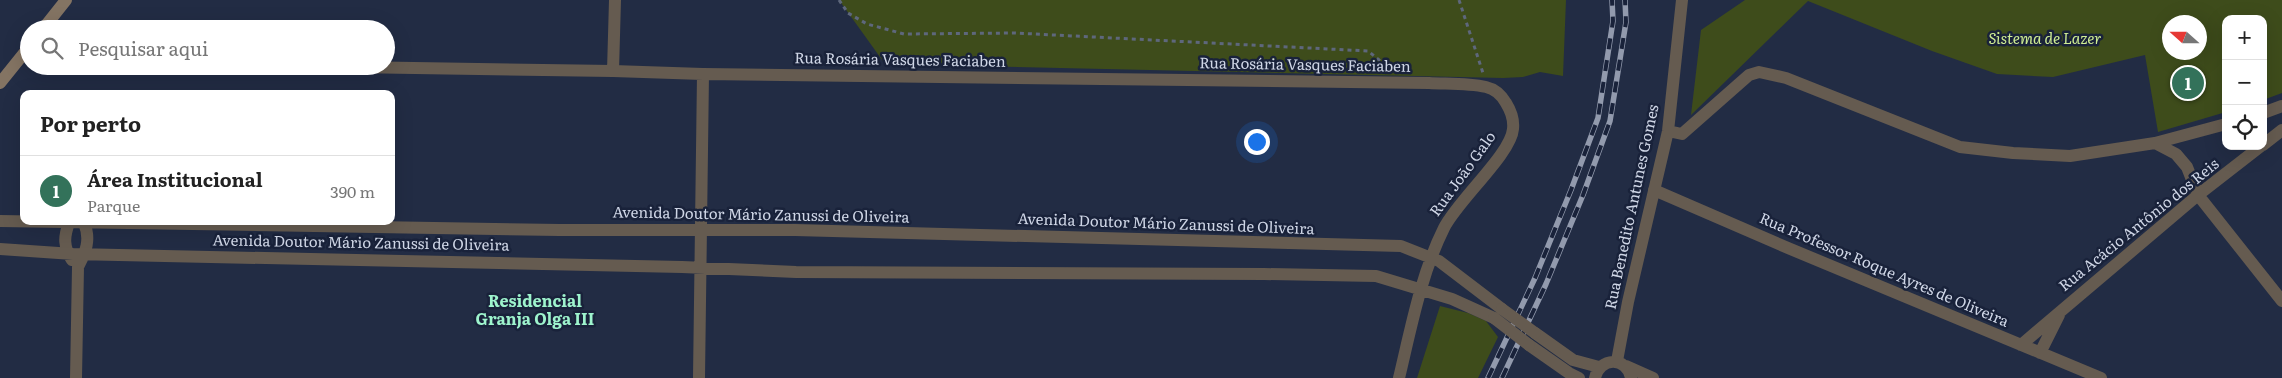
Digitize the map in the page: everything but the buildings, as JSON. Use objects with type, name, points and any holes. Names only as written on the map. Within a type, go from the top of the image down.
[{"type":"street","points":[[50,20],[66,0]]},
{"type":"street","points":[[613,71],[615,0]]},
{"type":"street","name":"Rua Benedito Antunes Gomes","points":[[1624,368],[1628,302],[1668,131],[1682,0]]},
{"type":"street","points":[[0,83],[20,58]]},
{"type":"street","name":"Rua Rosária Vasques Faciaben","points":[[395,68],[703,74],[1409,83],[1488,87]]},
{"type":"street","points":[[1668,131],[1682,134],[1749,75],[1759,72],[1786,78],[1960,147],[2013,153],[2070,156],[2155,143],[2222,125]]},
{"type":"street","points":[[699,378],[702,267],[703,74]]},
{"type":"street","name":"Rua João Galo","points":[[1398,378],[1422,290],[1444,228],[1459,203],[1496,162],[1513,130],[1512,114],[1500,94],[1488,87]]},
{"type":"street","points":[[2267,112],[2282,106]]},
{"type":"street","name":"Rua Acácio Antônio dos Reis","points":[[2267,141],[2282,130]]},
{"type":"street","points":[[2155,143],[2176,154],[2188,167],[2198,195],[2282,301]]},
{"type":"street","name":"Rua Acácio Antônio dos Reis","points":[[2021,344],[2198,195],[2256,150]]},
{"type":"street","name":"Rua Professor Roque Ayres de Oliveira","points":[[1654,190],[1788,248],[2101,378]]},
{"type":"street","name":"Avenida Doutor Mário Zanussi de Oliveira","points":[[0,221],[20,221]]},
{"type":"street","points":[[68,225],[64,243],[67,253],[78,267]]},
{"type":"street","points":[[76,378],[78,267],[85,254],[88,232],[85,225]]},
{"type":"street","name":"Avenida Doutor Mário Zanussi de Oliveira","points":[[238,225],[702,231],[795,230],[1401,246],[1432,258],[1498,314]]},
{"type":"street","name":"Avenida Doutor Mário Zanussi de Oliveira","points":[[0,249],[85,254],[702,267],[796,272],[1376,276],[1498,314]]},
{"type":"street","name":"Rua Acácio Antônio dos Reis","points":[[2040,353],[2061,310]]},
{"type":"street","points":[[1498,314],[1535,333],[1573,360],[1597,372],[1607,362],[1654,378]]},
{"type":"street","points":[[1498,314],[1529,345],[1579,378]]},
{"type":"path","points":[[839,0],[848,13],[867,24],[904,34],[1015,33],[1368,52],[1409,83]]},
{"type":"path","points":[[1459,0],[1488,87]]},
{"type":"green space","points":[[839,0],[1566,0],[1563,76],[1540,72],[1523,77],[1503,78],[885,64]]},
{"type":"green space","name":"Sistema de Lazer","points":[[1745,0],[2282,0],[2282,93],[2267,99],[2267,15],[2222,15],[2222,113],[2158,132],[2145,55],[2053,77],[1997,74],[1932,51],[1808,1],[1691,115],[1701,30]]},
{"type":"green space","points":[[1440,306],[1468,313],[1486,321],[1498,337],[1478,378],[1417,378]]},
{"type":"railway","points":[[1488,378],[1535,278],[1598,118],[1613,21],[1612,0]]},
{"type":"railway","points":[[1502,378],[1546,284],[1583,195],[1610,121],[1626,22],[1625,0]]},
{"type":"place","name":"Área Institucional","points":[[2188,83]]},
{"type":"district","name":"Residencial Granja Olga III","points":[[535,310]]}]
